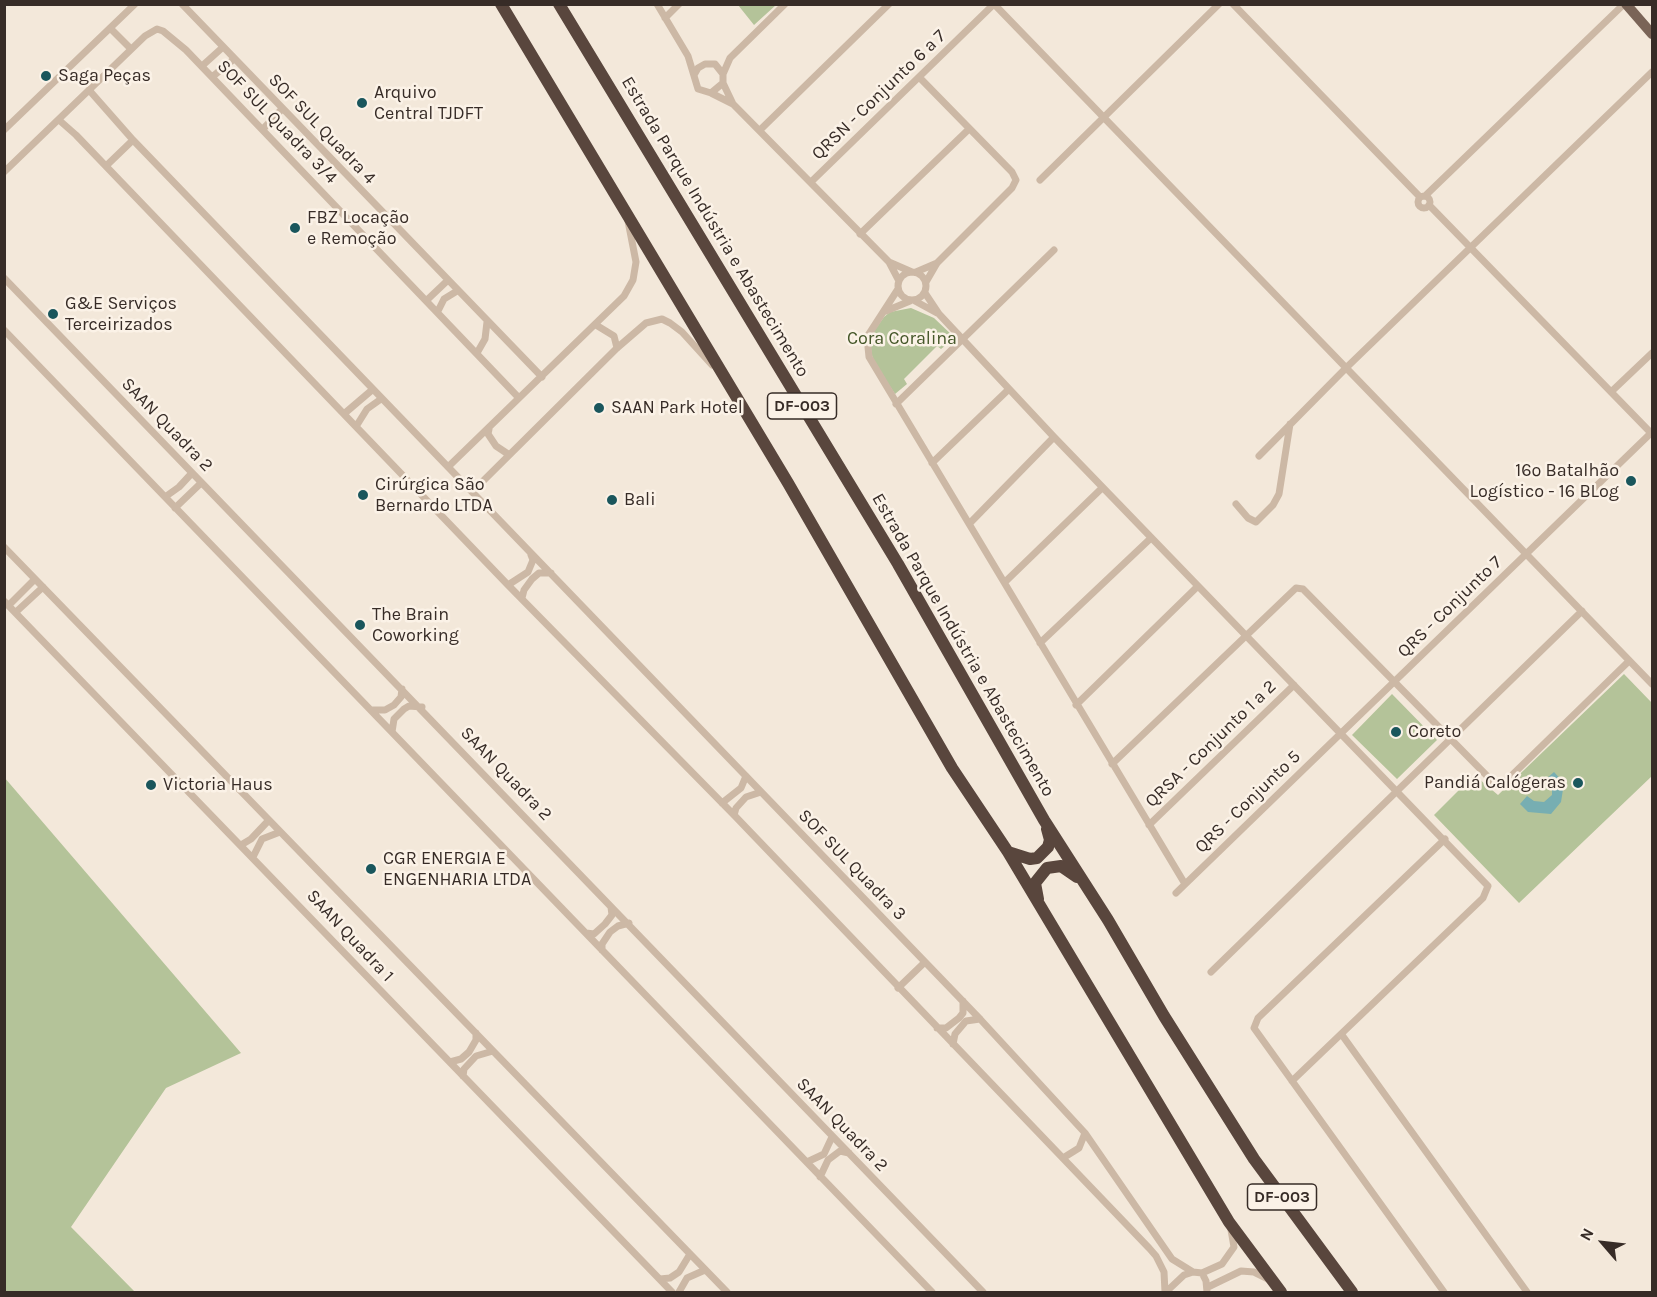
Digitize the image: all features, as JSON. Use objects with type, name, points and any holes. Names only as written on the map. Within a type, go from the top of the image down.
[{"type":"highway","name":"DF-003","points":[[501,4],[788,483],[952,768],[1008,852],[1229,1222],[1277,1288]]},
{"type":"highway","name":"Estrada Parque Indústria e Abastecimento","points":[[558,4],[898,564],[1044,820],[1254,1159],[1352,1293]]},
{"type":"highway","points":[[1008,852],[1030,860],[1043,854],[1050,840],[1044,820]]},
{"type":"highway","points":[[1040,908],[1035,884],[1047,868],[1061,866],[1083,882]]},
{"type":"main road","points":[[1625,4],[1653,34]]},
{"type":"street","points":[[4,130],[135,4]]},
{"type":"street","name":"SOF SUL Quadra 4","points":[[182,4],[542,377]]},
{"type":"street","points":[[657,4],[688,56],[698,89],[733,104],[890,262],[914,272],[926,282]]},
{"type":"street","points":[[665,18],[679,4]]},
{"type":"street","points":[[733,104],[723,83],[723,74],[730,58],[785,4]]},
{"type":"street","points":[[760,130],[889,4]]},
{"type":"street","points":[[994,4],[1653,684]]},
{"type":"street","name":"QRSN - Conjunto 6 a 7","points":[[811,182],[994,4]]},
{"type":"street","points":[[1040,180],[1219,4]]},
{"type":"street","points":[[1233,4],[1423,196],[1430,200],[1430,205],[1652,433]]},
{"type":"street","points":[[1430,205],[1425,208],[1420,207],[1418,202],[1625,4]]},
{"type":"street","points":[[4,172],[131,49],[110,28]]},
{"type":"street","name":"SOF SUL Quadra 3/4","points":[[131,49],[157,29],[172,36],[519,398]]},
{"type":"street","points":[[202,66],[223,47]]},
{"type":"street","points":[[688,56],[705,64],[715,64],[730,58]]},
{"type":"street","points":[[212,77],[234,59]]},
{"type":"street","points":[[694,75],[698,68],[705,64]]},
{"type":"street","points":[[715,64],[723,74]]},
{"type":"street","points":[[1259,456],[1347,367],[1653,72]]},
{"type":"street","points":[[919,77],[1012,172],[1015,184],[937,263],[926,282],[925,293],[939,314],[1102,488],[1486,883],[1488,892],[1292,1081]]},
{"type":"street","points":[[711,93],[723,83]]},
{"type":"street","name":"SOF SUL Quadra 3","points":[[89,90],[133,140],[372,390],[980,1019],[1085,1133],[1172,1259],[1193,1272]]},
{"type":"street","points":[[263,129],[282,109]]},
{"type":"street","points":[[58,120],[106,166],[357,425],[508,585],[734,815],[1156,1256],[1164,1272],[1166,1293]]},
{"type":"street","points":[[860,234],[969,129]]},
{"type":"street","points":[[106,166],[133,140]]},
{"type":"street","points":[[448,467],[624,296],[633,280],[636,262],[626,213]]},
{"type":"street","points":[[896,404],[1054,250]]},
{"type":"street","points":[[890,262],[902,297],[939,314]]},
{"type":"street","points":[[937,263],[904,274],[886,311],[871,330],[867,350],[896,404],[970,523],[1076,705],[1185,884]]},
{"type":"street","name":"SAAN Quadra 2","points":[[4,278],[201,483],[422,707],[983,1293]]},
{"type":"street","points":[[427,300],[447,281]]},
{"type":"street","points":[[438,311],[444,299],[457,291]]},
{"type":"street","points":[[886,311],[913,301],[925,293]]},
{"type":"street","points":[[472,492],[617,348],[646,323],[662,319],[682,332],[721,374]]},
{"type":"street","points":[[477,353],[485,339],[487,322]]},
{"type":"street","points":[[596,325],[614,336],[617,348]]},
{"type":"street","points":[[4,330],[932,1293]]},
{"type":"street","points":[[1611,392],[1653,353]]},
{"type":"street","points":[[932,463],[1009,389]]},
{"type":"street","points":[[345,413],[372,390]]},
{"type":"street","points":[[357,425],[367,410],[381,399]]},
{"type":"street","points":[[1236,504],[1248,518],[1256,522],[1274,505],[1279,494],[1290,424]]},
{"type":"street","points":[[489,429],[488,434],[496,446],[508,454]]},
{"type":"street","name":"QRS - Conjunto 7","points":[[1342,733],[1652,433]]},
{"type":"street","points":[[970,523],[1054,437]]},
{"type":"street","points":[[165,497],[179,487],[192,473]]},
{"type":"street","points":[[175,508],[201,483]]},
{"type":"street","points":[[1005,582],[1102,488]]},
{"type":"street","points":[[1040,643],[1151,538]]},
{"type":"street","points":[[4,547],[727,1293]]},
{"type":"street","points":[[508,585],[528,572],[533,560],[531,552]]},
{"type":"street","points":[[522,598],[532,579],[544,572],[551,573]]},
{"type":"street","points":[[7,603],[34,579]]},
{"type":"street","points":[[1076,705],[1198,586]]},
{"type":"street","points":[[16,612],[43,587]]},
{"type":"street","points":[[1113,764],[1294,589],[1303,589],[1489,780],[1501,785],[1629,661]]},
{"type":"street","name":"SAAN Quadra 1","points":[[7,603],[672,1293]]},
{"type":"street","points":[[1210,972],[1582,611]]},
{"type":"street","name":"QRSA - Conjunto 1 a 2","points":[[1149,825],[1294,685]]},
{"type":"street","points":[[372,710],[385,710],[394,705],[401,697],[402,689]]},
{"type":"street","points":[[392,732],[394,720],[404,709],[409,706],[422,707]]},
{"type":"street","name":"QRS - Conjunto 5","points":[[1176,893],[1342,733]]},
{"type":"street","points":[[722,803],[741,788],[746,776]]},
{"type":"street","points":[[734,815],[736,808],[746,797],[751,793],[761,792]]},
{"type":"street","points":[[241,845],[251,839],[269,820]]},
{"type":"street","points":[[253,857],[262,839],[280,832]]},
{"type":"street","points":[[1444,1293],[1255,1031],[1254,1024],[1445,840]]},
{"type":"street","points":[[586,933],[594,934],[606,924],[612,915],[610,905]]},
{"type":"street","points":[[602,950],[602,944],[610,932],[618,926],[629,923]]},
{"type":"street","points":[[898,988],[925,962]]},
{"type":"street","points":[[937,1028],[946,1028],[959,1018],[963,1012],[963,1001]]},
{"type":"street","points":[[953,1045],[952,1038],[966,1021],[980,1019]]},
{"type":"street","points":[[450,1062],[461,1059],[469,1052],[476,1040],[476,1033]]},
{"type":"street","points":[[1342,1035],[1527,1293]]},
{"type":"street","points":[[463,1076],[464,1069],[476,1056],[493,1051]]},
{"type":"street","points":[[1063,1158],[1080,1148],[1085,1133]]},
{"type":"street","points":[[807,1162],[824,1154],[832,1137]]},
{"type":"street","points":[[820,1177],[828,1160],[840,1151],[849,1153]]},
{"type":"street","points":[[1166,1293],[1177,1280],[1193,1272],[1202,1273],[1222,1264],[1232,1251],[1234,1239],[1229,1222]]},
{"type":"street","points":[[660,1279],[670,1278],[680,1272],[690,1254]]},
{"type":"street","points":[[679,1293],[692,1274],[705,1269]]},
{"type":"street","points":[[1202,1273],[1207,1290],[1241,1270],[1254,1272],[1277,1288]]},
{"type":"green space","points":[[738,5],[776,5],[754,25]]},
{"type":"green space","name":"Cora Coralina","points":[[911,308],[934,318],[955,338],[941,349],[937,346],[904,379],[907,384],[895,394],[873,361],[871,335],[890,312]]},
{"type":"green space","name":"Pandiá Calógeras","points":[[1624,674],[1652,703],[1652,776],[1519,903],[1434,815],[1460,789],[1478,778],[1498,795]]},
{"type":"green space","points":[[1392,694],[1437,740],[1397,779],[1352,735]]},
{"type":"green space","points":[[4,777],[241,1053],[166,1088],[71,1227],[135,1292],[5,1292]]},
{"type":"water","points":[[1554,772],[1564,783],[1561,802],[1551,814],[1528,812],[1520,804],[1527,796],[1534,801],[1544,802],[1552,795],[1552,787],[1546,779]]},
{"type":"place","name":"Saga Peças","points":[[46,76]]},
{"type":"place","name":"Arquivo Central TJDFT","points":[[362,103]]},
{"type":"place","name":"FBZ Locação e Remoção","points":[[295,228]]},
{"type":"place","name":"G&E Serviços Terceirizados","points":[[53,314]]},
{"type":"place","name":"SAAN Park Hotel","points":[[599,408]]},
{"type":"place","name":"16º Batalhão Logístico - 16 BLog","points":[[1631,481]]},
{"type":"place","name":"Cirúrgica São Bernardo LTDA","points":[[363,495]]},
{"type":"place","name":"Bali","points":[[612,500]]},
{"type":"place","name":"The Brain Coworking","points":[[360,625]]},
{"type":"place","name":"Coreto","points":[[1396,732]]},
{"type":"place","name":"Pandiá Calógeras","points":[[1578,783]]},
{"type":"place","name":"Victoria Haus","points":[[151,785]]},
{"type":"place","name":"CGR ENERGIA E ENGENHARIA LTDA","points":[[371,869]]}]
